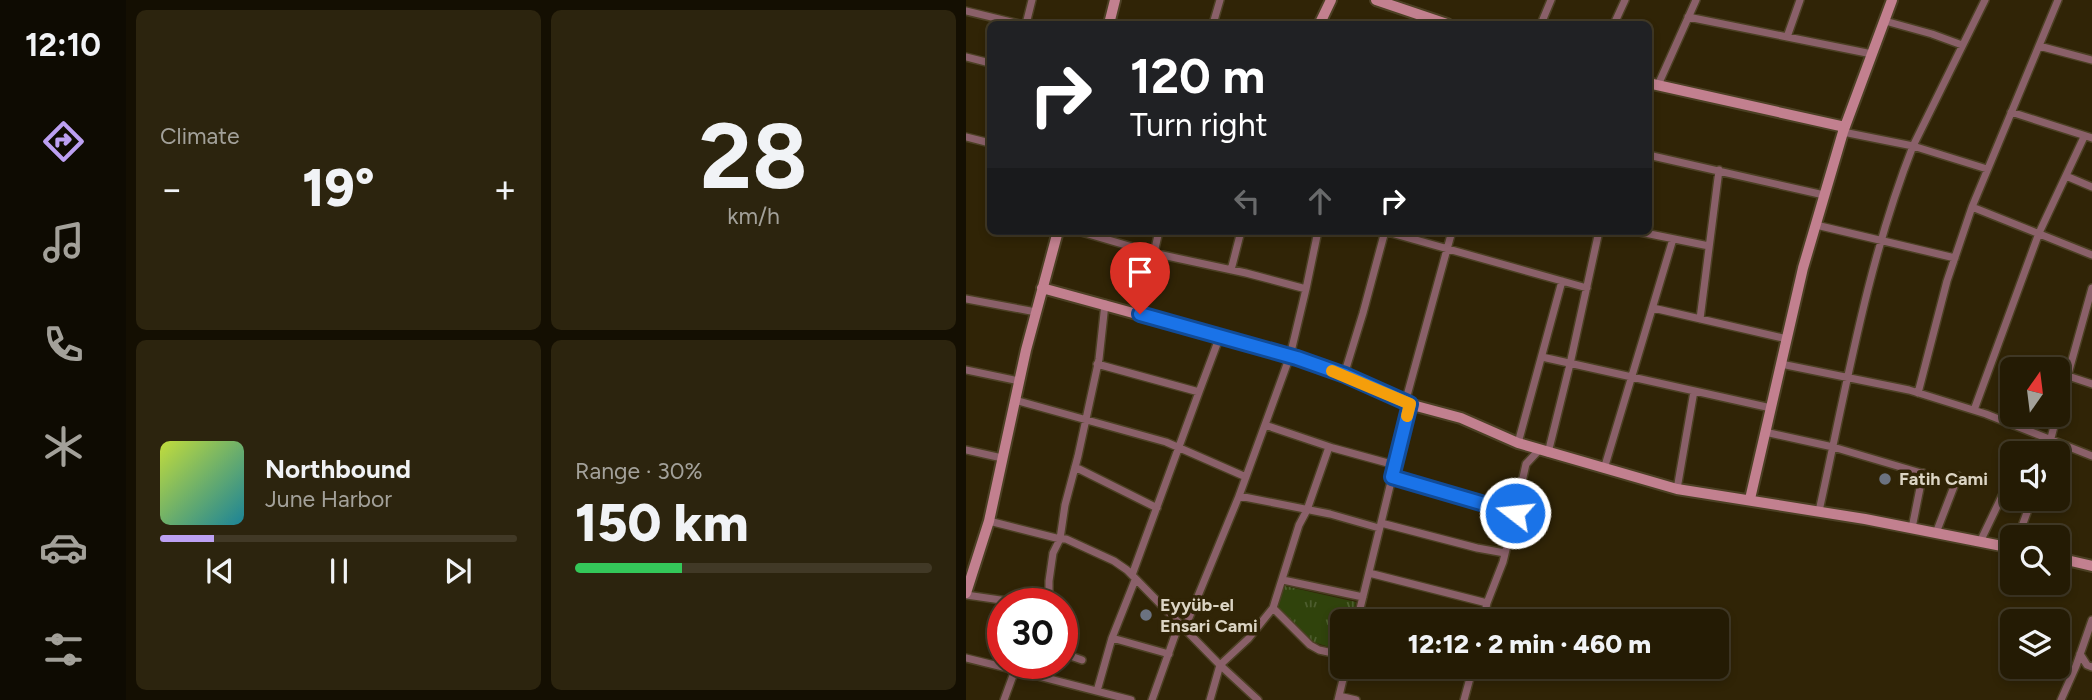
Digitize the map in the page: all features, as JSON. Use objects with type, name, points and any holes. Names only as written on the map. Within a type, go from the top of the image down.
[{"type":"street","points":[[1027,21],[1032,0]]},
{"type":"street","points":[[1110,21],[1115,0]]},
{"type":"street","points":[[1214,21],[1220,0]]},
{"type":"street","points":[[1320,21],[1323,0]]},
{"type":"street","points":[[1321,21],[1331,0]]},
{"type":"street","points":[[1376,0],[1395,3],[1437,21]]},
{"type":"street","points":[[1542,21],[1551,0]]},
{"type":"street","points":[[1615,21],[1625,0]]},
{"type":"street","points":[[1696,0],[1653,84],[1913,146],[1987,169]]},
{"type":"street","points":[[1787,37],[1800,0]]},
{"type":"street","points":[[1750,499],[1803,268],[1844,130],[1892,0]]},
{"type":"street","points":[[1819,511],[1868,290],[1900,179],[1913,146],[1985,0]]},
{"type":"street","points":[[1918,393],[1947,281],[1972,207],[2057,0]]},
{"type":"street","points":[[966,11],[1008,21]]},
{"type":"street","points":[[1688,17],[1872,54]]},
{"type":"street","points":[[1885,21],[1962,45]]},
{"type":"street","points":[[2039,46],[2092,60]]},
{"type":"street","points":[[966,57],[987,61]]},
{"type":"street","points":[[1974,410],[2039,233],[2066,176],[2088,138],[2011,112]]},
{"type":"street","points":[[966,137],[987,142]]},
{"type":"street","points":[[1652,156],[1824,195]]},
{"type":"street","points":[[1700,319],[1718,170]]},
{"type":"street","points":[[2066,176],[2092,187]]},
{"type":"street","points":[[1972,207],[2092,255]]},
{"type":"street","points":[[1816,225],[1955,258]]},
{"type":"street","points":[[987,597],[966,594],[989,521],[1019,381],[1057,235]]},
{"type":"street","points":[[1092,235],[1153,254],[1306,289]]},
{"type":"street","points":[[1140,314],[1158,235]]},
{"type":"street","points":[[1231,270],[1240,235]]},
{"type":"street","points":[[1152,700],[1169,654],[1239,496],[1290,356],[1317,235]]},
{"type":"street","points":[[1345,375],[1383,235]]},
{"type":"street","points":[[1397,235],[1587,288]]},
{"type":"street","points":[[1360,609],[1451,235]]},
{"type":"street","points":[[1486,609],[1505,553],[1525,464],[1543,452],[1570,364],[1598,235]]},
{"type":"street","points":[[1652,235],[1709,246]]},
{"type":"street","points":[[1604,469],[1673,239]]},
{"type":"street","points":[[1518,443],[1562,281]]},
{"type":"street","points":[[1042,288],[1290,356],[1345,375],[1408,403],[1461,418],[1543,452],[1677,489],[1819,511],[2000,546]]},
{"type":"street","points":[[2070,369],[2092,288]]},
{"type":"street","points":[[966,299],[1036,313]]},
{"type":"street","points":[[1049,588],[1053,553],[1060,539],[1065,505],[1097,364],[1105,304]]},
{"type":"street","points":[[1653,308],[1787,339]]},
{"type":"street","points":[[1097,691],[1133,577],[1220,336]]},
{"type":"street","points":[[1542,357],[1771,408]]},
{"type":"street","points":[[1097,364],[1199,392]]},
{"type":"street","points":[[1781,364],[1848,376],[1918,393],[1974,410],[2092,456]]},
{"type":"street","points":[[966,370],[1019,381]]},
{"type":"street","points":[[2070,377],[2092,384]]},
{"type":"street","points":[[1677,489],[1694,391]]},
{"type":"street","points":[[1015,400],[1154,438],[1246,477]]},
{"type":"street","points":[[1265,425],[1329,447],[1395,465]]},
{"type":"street","points":[[2052,427],[2052,440]]},
{"type":"street","points":[[1765,432],[1833,447],[1938,478]]},
{"type":"street","points":[[1210,700],[1220,665],[1248,639],[1273,608],[1329,447]]},
{"type":"street","points":[[966,450],[1002,458]]},
{"type":"street","points":[[1075,467],[1157,508]]},
{"type":"street","points":[[1912,528],[1923,474]]},
{"type":"street","points":[[1936,533],[1958,476]]},
{"type":"street","points":[[1392,477],[1515,513]]},
{"type":"street","points":[[1239,496],[1505,553]]},
{"type":"street","points":[[1980,542],[2000,500]]},
{"type":"street","points":[[989,521],[1066,539],[1114,561],[1258,700]]},
{"type":"street","points":[[966,566],[977,560]]},
{"type":"street","points":[[2070,561],[2092,566]]},
{"type":"street","points":[[1368,573],[1487,603]]},
{"type":"street","points":[[1283,580],[1363,597]]},
{"type":"street","points":[[1273,608],[1310,645],[1330,652]]},
{"type":"street","points":[[2061,700],[2092,620]]},
{"type":"street","points":[[1112,638],[1169,654]]},
{"type":"street","points":[[2080,653],[2087,665],[2092,667]]},
{"type":"street","points":[[966,658],[987,663]]},
{"type":"street","points":[[1078,659],[1082,660]]},
{"type":"street","points":[[1004,700],[1012,679]]},
{"type":"street","points":[[1050,679],[1131,700]]},
{"type":"street","points":[[1343,679],[1339,698],[1356,700]]},
{"type":"street","points":[[1464,700],[1470,679]]},
{"type":"green space","points":[[1285,586],[1356,602],[1355,609],[1330,609],[1330,647],[1313,642],[1277,607]]},
{"type":"slow traffic","points":[[1332,371],[1410,404],[1407,416]]},
{"type":"place","name":"Fatih Cami","points":[[1885,479]]},
{"type":"place","name":"Eyyüb-el Ensari Cami","points":[[1146,615]]},
{"type":"route","points":[[1140,314],[1297,358],[1345,375],[1410,404],[1392,477],[1515,513]]}]
